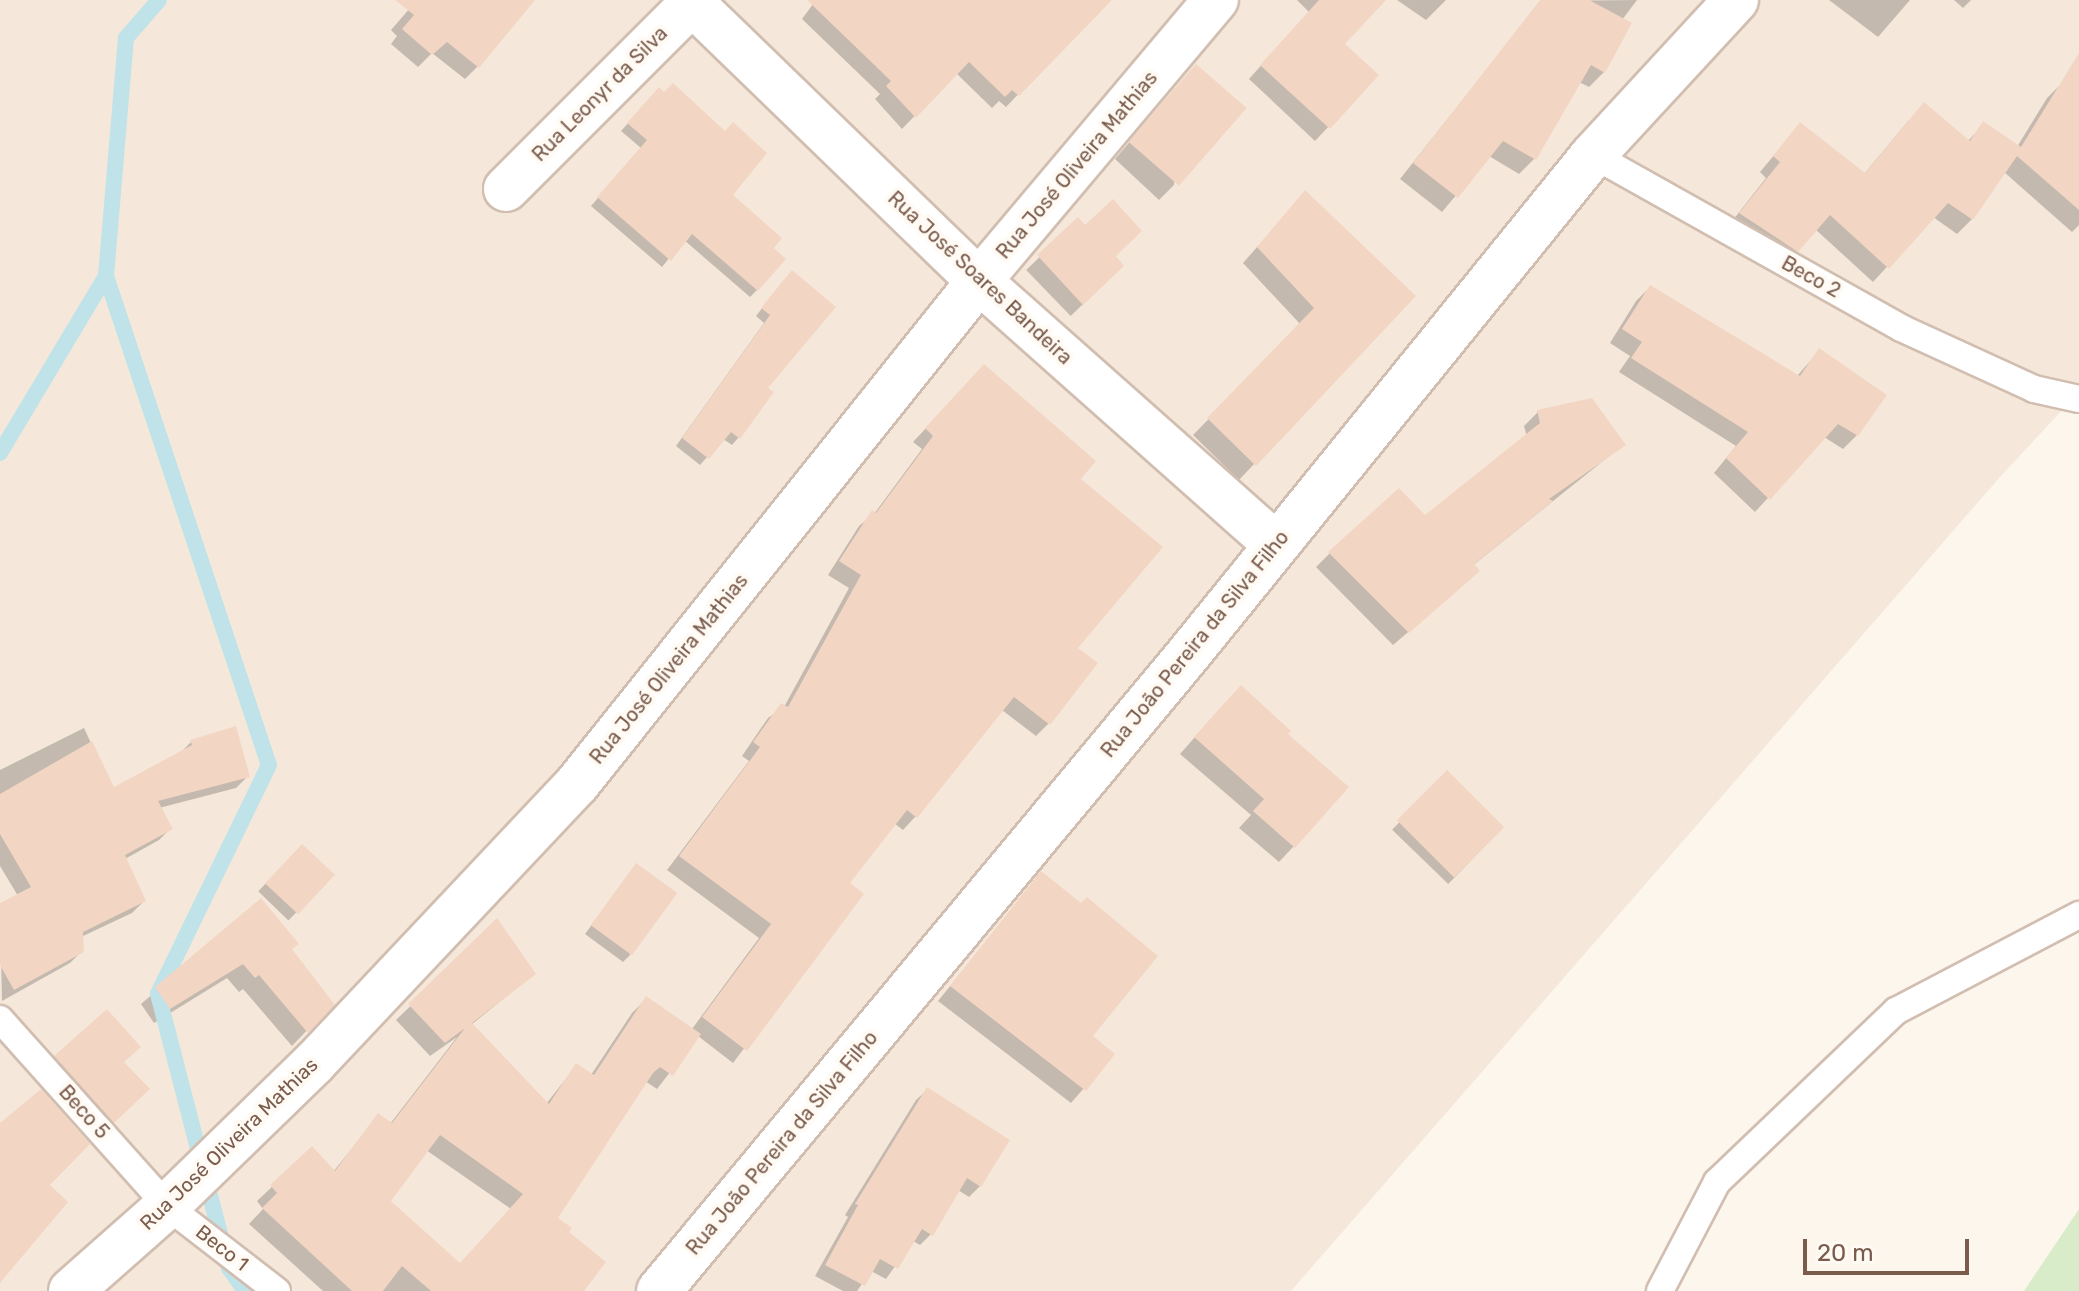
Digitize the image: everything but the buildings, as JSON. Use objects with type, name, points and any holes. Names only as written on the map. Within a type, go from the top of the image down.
[{"type":"street","name":"Rua José Oliveira Mathias","points":[[71,1291],[167,1206],[315,1062],[577,784],[979,281],[1216,0]]},
{"type":"street","name":"Rua João Pereira da Silva Filho","points":[[659,1291],[1276,545],[1593,155],[1736,0]]},
{"type":"street","name":"Rua José Soares Bandeira","points":[[694,2],[979,281],[1276,545]]},
{"type":"street","name":"Rua Leonyr da Silva","points":[[506,189],[694,2]]},
{"type":"lane","name":"Beco 2","points":[[1593,155],[1901,328],[2034,389],[2079,399]]},
{"type":"lane","points":[[1660,1291],[1717,1182],[1896,1011],[2079,915]]},
{"type":"lane","name":"Beco 5","points":[[0,1019],[167,1206]]},
{"type":"lane","name":"Beco 1","points":[[167,1206],[277,1291]]},
{"type":"shaded area","points":[[0,0],[2079,0],[2079,392],[2000,477],[1291,1291],[0,1291]]},
{"type":"green space","points":[[2079,1209],[2079,1291],[2024,1291]]},
{"type":"waterway","points":[[0,453],[106,276],[126,38],[159,0]]},
{"type":"waterway","points":[[106,276],[269,765],[158,994],[229,1268],[245,1291]]}]
